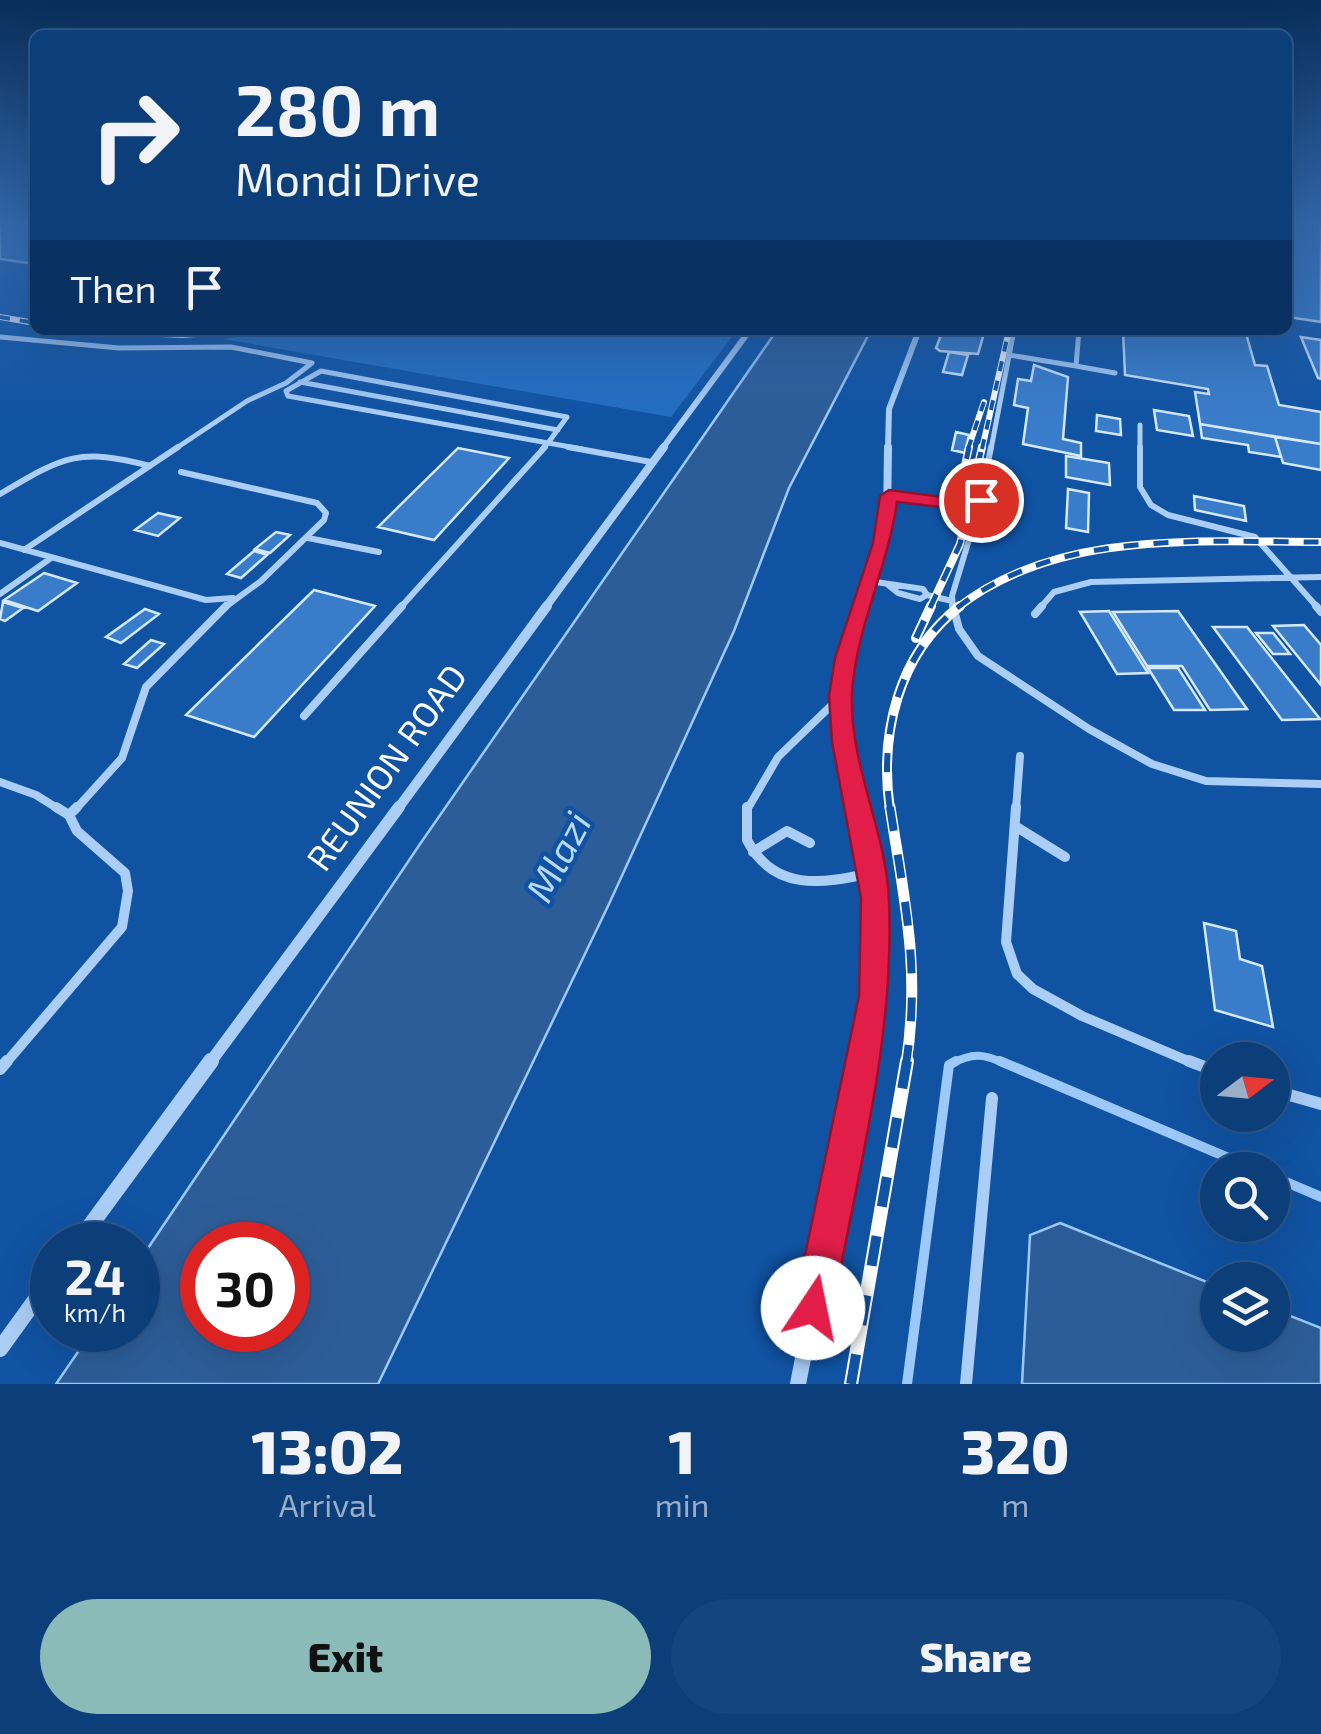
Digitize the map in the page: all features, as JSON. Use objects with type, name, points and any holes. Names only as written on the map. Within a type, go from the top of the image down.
[{"type":"street","name":"REUNION ROAD","points":[[93,1222],[746,335]]},
{"type":"street","points":[[798,1384],[874,996],[875,898],[844,742],[841,696],[846,658],[887,521],[886,424],[917,335]]},
{"type":"street","points":[[0,1349],[30,1308]]},
{"type":"lane","points":[[1013,335],[981,500],[952,601],[962,638],[978,656],[1139,757],[1204,781],[1321,784]]},
{"type":"lane","points":[[1076,366],[1079,335]]},
{"type":"lane","points":[[0,337],[135,349],[231,348],[312,363],[24,550]]},
{"type":"lane","points":[[1010,355],[1115,373]]},
{"type":"lane","points":[[304,716],[548,442],[566,416],[321,371],[300,382],[286,395],[548,442],[651,462]]},
{"type":"lane","points":[[300,382],[558,430]]},
{"type":"lane","points":[[412,418],[441,392]]},
{"type":"lane","points":[[1140,424],[1140,487],[1151,505],[1168,515],[1255,536],[1321,612]]},
{"type":"lane","points":[[0,494],[61,460],[82,453],[103,453],[150,466]]},
{"type":"lane","points":[[68,815],[120,762],[132,731],[136,702],[146,687],[234,598],[261,582],[308,538],[326,512],[316,504],[181,472]]},
{"type":"lane","points":[[889,496],[957,504],[981,500]]},
{"type":"lane","points":[[308,538],[379,552]]},
{"type":"lane","points":[[0,543],[206,600],[234,598]]},
{"type":"lane","points":[[0,594],[51,558]]},
{"type":"lane","points":[[1035,614],[1054,592],[1091,582],[1321,577]]},
{"type":"lane","points":[[870,581],[914,587],[926,595],[952,601]]},
{"type":"lane","points":[[841,696],[816,716],[748,803],[743,833],[753,852],[780,879],[810,884],[871,873]]},
{"type":"lane","points":[[1020,756],[1007,887],[1006,942],[1010,960],[1022,981],[1074,1011],[1200,1064]]},
{"type":"lane","points":[[0,782],[36,795],[68,815],[76,831],[113,858],[125,873],[127,908],[122,927],[102,956],[0,1069]]},
{"type":"lane","points":[[1015,826],[1065,857]]},
{"type":"lane","points":[[753,852],[787,830],[810,843]]},
{"type":"lane","points":[[1290,1095],[1321,1104]]},
{"type":"lane","points":[[966,1384],[992,1098]]},
{"type":"shaded area","points":[[254,335],[733,335],[671,417],[223,339]]},
{"type":"water","name":"Mlazi","points":[[774,335],[868,335],[789,488],[734,631],[609,904],[378,1384],[56,1384],[78,1352],[160,1352],[160,1230],[420,844]]},
{"type":"water","points":[[1060,1223],[1200,1279],[1200,1352],[1290,1352],[1290,1316],[1321,1328],[1321,1384],[1022,1384],[1030,1235]]},
{"type":"building","points":[[1292,288],[1321,288],[1321,322],[1292,318]]},
{"type":"building","points":[[941,335],[984,335],[978,354],[936,348]]},
{"type":"building","points":[[1123,335],[1246,335],[1255,365],[1267,366],[1279,405],[1321,412],[1321,444],[1200,424],[1195,392],[1209,394],[1208,389],[1125,375]]},
{"type":"building","points":[[1301,337],[1321,340],[1321,379],[1318,378]]},
{"type":"building","points":[[949,352],[968,355],[962,375],[943,372]]},
{"type":"building","points":[[1034,365],[1068,377],[1063,439],[1081,443],[1081,456],[1023,444],[1028,408],[1014,405],[1018,379],[1031,381]]},
{"type":"building","points":[[1154,410],[1189,416],[1193,436],[1157,430]]},
{"type":"building","points":[[1097,415],[1120,419],[1121,435],[1096,431]]},
{"type":"building","points":[[1200,424],[1275,437],[1281,457],[1249,452],[1248,445],[1202,438]]},
{"type":"building","points":[[956,432],[969,435],[965,453],[952,450]]},
{"type":"building","points":[[1275,437],[1321,444],[1321,470],[1283,463]]},
{"type":"building","points":[[458,448],[509,458],[434,540],[378,527]]},
{"type":"building","points":[[1066,456],[1109,463],[1110,485],[1066,477]]},
{"type":"building","points":[[1068,489],[1089,493],[1088,532],[1066,528]]},
{"type":"building","points":[[1194,496],[1244,506],[1246,521],[1195,510]]},
{"type":"building","points":[[158,513],[180,518],[158,536],[135,530]]},
{"type":"building","points":[[276,532],[290,535],[270,553],[255,549]]},
{"type":"building","points":[[254,551],[267,555],[241,578],[227,574]]},
{"type":"building","points":[[44,573],[77,583],[38,611],[4,600]]},
{"type":"building","points":[[314,590],[375,606],[254,737],[186,715]]},
{"type":"building","points":[[3,602],[23,608],[5,621],[0,619]]},
{"type":"building","points":[[145,609],[159,614],[121,643],[106,637]]},
{"type":"building","points":[[1109,611],[1148,673],[1117,674],[1080,612]]},
{"type":"building","points":[[1178,611],[1247,709],[1210,710],[1182,666],[1147,666],[1113,612]]},
{"type":"building","points":[[1304,625],[1321,645],[1321,685],[1273,626]]},
{"type":"building","points":[[1213,627],[1247,627],[1320,719],[1282,720]]},
{"type":"building","points":[[1256,633],[1273,633],[1290,654],[1273,654]]},
{"type":"building","points":[[151,640],[164,644],[137,668],[124,664]]},
{"type":"building","points":[[1148,668],[1178,668],[1205,710],[1174,710]]},
{"type":"building","points":[[1204,923],[1236,931],[1240,959],[1262,966],[1273,1027],[1215,1010]]},
{"type":"waterway","points":[[951,1064],[979,1056],[1006,1064]]},
{"type":"waterway","points":[[907,1384],[949,1065],[956,1061]]},
{"type":"waterway","points":[[1000,1061],[1215,1152]]},
{"type":"waterway","points":[[1290,1184],[1321,1197]]},
{"type":"railway","points":[[0,317],[30,322]]},
{"type":"railway","points":[[982,449],[1008,335]]},
{"type":"railway","points":[[968,449],[984,402]]},
{"type":"railway","points":[[960,488],[969,447]]},
{"type":"railway","points":[[930,608],[960,544],[982,447]]},
{"type":"railway","points":[[960,606],[997,582],[1039,564],[1084,552],[1179,542],[1321,542]]},
{"type":"railway","points":[[916,638],[931,606]]},
{"type":"railway","points":[[890,810],[888,753],[898,698],[921,647],[960,606]]},
{"type":"railway","points":[[890,807],[911,965],[906,1064]]},
{"type":"railway","points":[[851,1384],[907,1061]]},
{"type":"route","points":[[813,1308],[874,996],[875,898],[844,742],[841,696],[846,658],[882,543],[889,496],[957,504],[981,500]]}]
